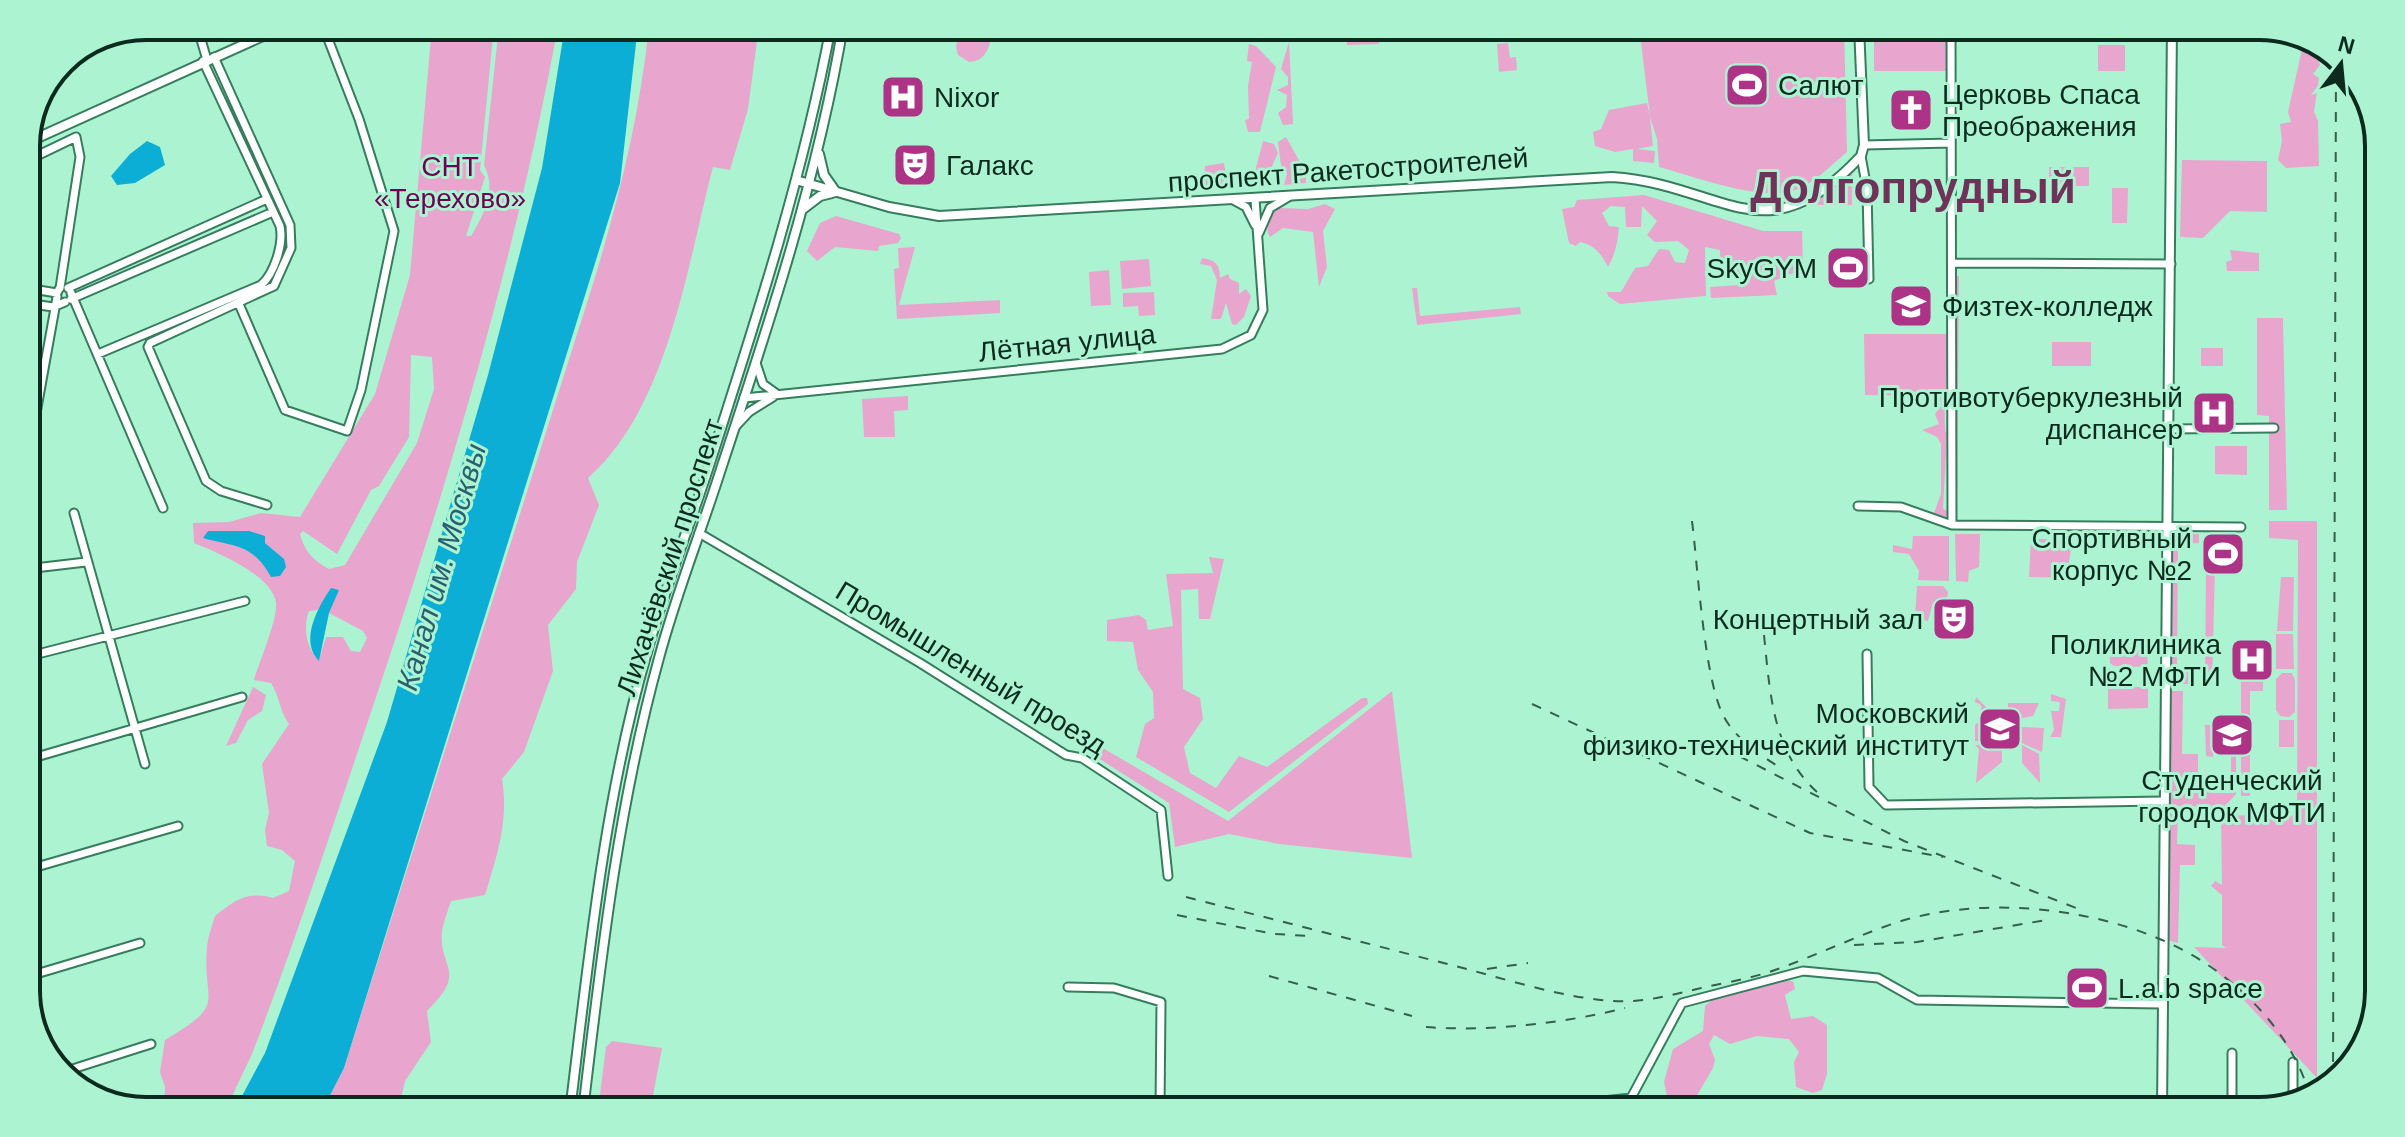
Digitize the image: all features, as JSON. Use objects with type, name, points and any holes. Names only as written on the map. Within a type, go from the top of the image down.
[{"type":"main road","points":[[41,136],[252,40]]},
{"type":"main road","name":"Лихачёвский проспект","points":[[572,1097],[594,919],[627,728],[647,651],[729,401],[796,180],[828,40]]},
{"type":"main road","name":"Лихачёвский проспект","points":[[585,1097],[605,935],[634,756],[659,656],[734,430],[809,184],[840,40]]},
{"type":"main road","points":[[1860,40],[1864,145],[1861,156]]},
{"type":"main road","points":[[2162,1097],[2172,40]]},
{"type":"main road","points":[[800,212],[820,196],[836,192],[821,168],[819,148]]},
{"type":"main road","name":"проспект Ракетостроителей","points":[[796,180],[889,207],[939,216],[1612,177],[1658,183],[1742,207],[1777,212],[1804,203],[1861,156]]},
{"type":"main road","points":[[729,401],[744,398]]},
{"type":"street","points":[[98,354],[267,280],[281,234],[202,40]]},
{"type":"street","points":[[239,304],[285,410],[347,431],[361,390],[394,231],[359,119],[328,40]]},
{"type":"street","points":[[1951,40],[1952,525]]},
{"type":"street","points":[[208,59],[292,231],[291,248],[274,286],[150,343],[148,347],[206,481],[221,491],[267,505]]},
{"type":"street","points":[[40,154],[76,137],[80,157],[65,295],[98,354],[163,508]]},
{"type":"street","points":[[1864,145],[1951,143]]},
{"type":"street","points":[[1861,156],[1869,279]]},
{"type":"street","points":[[1258,235],[1270,208],[1290,196]]},
{"type":"street","points":[[40,385],[53,307],[65,295],[267,199]]},
{"type":"street","name":"Лётная улица","points":[[744,398],[1232,346],[1251,335],[1263,315],[1255,199]]},
{"type":"street","points":[[1232,200],[1249,211],[1258,235]]},
{"type":"street","points":[[40,291],[65,295],[273,212]]},
{"type":"street","points":[[1952,263],[2171,264]]},
{"type":"street","points":[[40,305],[53,307]]},
{"type":"street","points":[[734,430],[749,412],[779,394],[763,384],[756,358]]},
{"type":"street","points":[[2168,429],[2274,428]]},
{"type":"street","points":[[1858,506],[1901,507],[1952,525],[2241,527]]},
{"type":"street","points":[[74,513],[145,764]]},
{"type":"street","name":"Промышленный проезд","points":[[699,533],[920,663],[1066,755],[1082,758],[1161,810],[1168,876]]},
{"type":"street","points":[[40,567],[86,562]]},
{"type":"street","points":[[40,653],[245,601]]},
{"type":"street","points":[[1867,654],[1869,787],[1886,805],[2163,801]]},
{"type":"street","points":[[40,756],[242,697]]},
{"type":"street","points":[[40,866],[178,826]]},
{"type":"street","points":[[40,973],[140,943]]},
{"type":"street","points":[[1632,1097],[1682,1003],[1803,971],[1878,978],[1917,1000],[2161,1004]]},
{"type":"street","points":[[1068,987],[1114,988],[1161,1002],[1160,1097]]},
{"type":"street","points":[[74,1069],[151,1044]]},
{"type":"street","points":[[2232,1053],[2232,1097]]},
{"type":"street","points":[[2293,1062],[2293,1091]]},
{"type":"green space","name":"СНТ «Терехово»","points":[[431,40],[493,40],[480,170],[485,177],[466,236],[471,236],[489,193],[484,165],[497,40],[555,40],[520,207],[447,475],[281,976],[252,1054],[232,1097],[165,1097],[160,1072],[165,1040],[198,1018],[208,1001],[207,947],[215,916],[242,898],[273,898],[289,891],[295,861],[282,850],[267,846],[265,830],[269,813],[262,764],[289,724],[271,683],[254,680],[276,610],[273,593],[255,574],[194,543],[193,523],[229,522],[261,513],[300,517],[375,394],[410,275]],"holes":[[[411,355],[432,357],[434,389],[417,443],[345,565],[329,569],[310,555],[300,534],[303,531],[337,554],[371,490],[379,486],[409,437]],[[208,531],[265,543],[278,554],[267,569],[258,556]],[[338,591],[329,613],[363,631],[367,638],[360,652],[351,651],[343,637],[326,637],[319,660],[309,644],[307,617],[309,611],[317,610]]]},
{"type":"green space","points":[[647,40],[757,40],[748,109],[730,170],[713,167],[683,290],[656,375],[638,414],[615,449],[588,478],[599,505],[577,562],[576,589],[548,625],[553,671],[524,752],[502,779],[503,824],[485,895],[451,901],[444,923],[442,944],[449,978],[440,997],[427,1011],[431,1042],[405,1081],[401,1097],[329,1097],[344,1068],[593,284],[627,156]]},
{"type":"green space","points":[[958,40],[990,40],[988,50],[976,61],[969,62],[958,55]]},
{"type":"green space","points":[[1347,40],[1379,40],[1379,44],[1347,45]]},
{"type":"green space","name":"Салют","points":[[1641,40],[1844,40],[1847,152],[1807,184],[1792,191],[1762,193],[1744,190],[1659,167],[1657,139],[1650,117],[1653,146],[1637,149],[1655,151],[1654,163],[1633,161],[1633,149],[1615,152],[1595,146],[1593,132],[1601,129],[1609,110],[1647,103],[1650,116]]},
{"type":"green space","points":[[1874,40],[1947,40],[1947,71],[1874,71]]},
{"type":"green space","points":[[1289,42],[1293,124],[1283,125],[1278,113],[1286,107],[1287,95],[1277,90],[1288,85],[1288,77],[1281,69]]},
{"type":"green space","points":[[1508,43],[1510,58],[1516,57],[1517,70],[1499,72],[1497,44]]},
{"type":"green space","points":[[1249,44],[1256,46],[1276,67],[1260,132],[1248,132],[1245,120],[1249,119],[1248,86],[1252,62],[1247,61]]},
{"type":"green space","points":[[2098,45],[2125,45],[2125,71],[2098,71]]},
{"type":"green space","points":[[2302,49],[2317,57],[2320,65],[2313,74],[2319,78],[2314,112],[2318,121],[2319,166],[2286,168],[2278,160],[2282,141],[2280,124],[2291,122],[2288,112]]},
{"type":"green space","points":[[1286,137],[1306,173],[1306,183],[1284,185],[1287,173],[1281,165],[1278,142]]},
{"type":"green space","points":[[1263,141],[1274,144],[1278,153],[1268,175],[1276,186],[1251,187]]},
{"type":"green space","points":[[2182,160],[2267,161],[2267,212],[2230,211],[2203,238],[2180,237]]},
{"type":"green space","points":[[1224,163],[1228,188],[1203,190],[1205,166]]},
{"type":"green space","points":[[2049,167],[2089,167],[2089,186],[2049,186]]},
{"type":"green space","points":[[1852,173],[1852,205],[1818,205],[1816,201]]},
{"type":"green space","points":[[2112,188],[2128,188],[2127,223],[2112,223]]},
{"type":"green space","points":[[1644,195],[1763,231],[1802,231],[1803,269],[1774,281],[1777,295],[1711,298],[1710,287],[1739,285],[1744,276],[1721,277],[1720,250],[1705,247],[1706,296],[1620,304],[1607,292],[1621,292],[1635,268],[1648,266],[1659,249],[1669,250],[1675,262],[1685,263],[1689,250],[1678,241],[1655,242],[1647,235],[1657,221],[1642,206],[1641,227],[1626,227],[1625,207],[1611,206],[1602,213],[1609,226],[1619,227],[1616,248],[1608,267],[1590,245],[1569,243],[1562,209],[1574,207],[1577,200]]},
{"type":"green space","points":[[1325,204],[1335,209],[1323,231],[1327,267],[1319,287],[1313,232],[1283,228],[1270,237],[1268,225],[1279,208],[1308,209]]},
{"type":"green space","points":[[836,216],[899,234],[901,238],[898,243],[879,246],[878,251],[835,247],[817,261],[807,251],[820,223]]},
{"type":"green space","points":[[915,247],[899,305],[1000,300],[1000,313],[897,319],[894,269],[899,268],[898,248]]},
{"type":"green space","points":[[2230,250],[2259,253],[2259,271],[2227,271],[2226,262],[2232,260]]},
{"type":"green space","points":[[1202,258],[1216,264],[1220,278],[1228,274],[1230,279],[1239,283],[1239,294],[1246,289],[1251,296],[1244,317],[1236,325],[1232,324],[1226,303],[1221,319],[1211,319],[1217,280],[1211,266],[1200,264]]},
{"type":"green space","points":[[1149,259],[1151,286],[1122,289],[1120,261]]},
{"type":"green space","points":[[1109,270],[1111,305],[1091,306],[1089,272]]},
{"type":"green space","points":[[1954,276],[1959,276],[1957,521],[1954,517]]},
{"type":"green space","points":[[1412,288],[1417,288],[1420,316],[1520,307],[1521,314],[1417,325]]},
{"type":"green space","points":[[1154,292],[1155,315],[1139,316],[1138,306],[1123,307],[1123,293]]},
{"type":"green space","points":[[2257,318],[2283,318],[2287,510],[2269,510],[2269,416],[2257,415]]},
{"type":"green space","points":[[1864,334],[1949,334],[1943,509],[1948,511],[1946,517],[1934,513],[1941,494],[1941,444],[1937,437],[1922,430],[1939,424],[1935,414],[1941,406],[1940,396],[1865,395]]},
{"type":"green space","points":[[2052,342],[2091,342],[2091,366],[2052,366]]},
{"type":"green space","points":[[2201,348],[2223,348],[2223,366],[2201,366]]},
{"type":"green space","points":[[908,396],[908,410],[894,411],[895,437],[864,437],[862,399]]},
{"type":"green space","points":[[2215,446],[2247,446],[2247,475],[2215,474]]},
{"type":"green space","points":[[2269,521],[2317,521],[2317,1078],[2194,947],[2226,948],[2222,945],[2222,895],[2211,886],[2215,881],[2222,885],[2221,815],[2297,816],[2298,540],[2269,538]]},
{"type":"green space","points":[[1955,534],[1980,534],[1979,567],[1969,571],[1968,582],[1956,581]]},
{"type":"green space","points":[[2173,534],[2199,534],[2199,543],[2178,544],[2177,667],[2195,668],[2194,684],[2172,684]]},
{"type":"green space","points":[[1913,536],[1949,536],[1949,581],[1918,580],[1919,571],[1909,554],[1893,552],[1893,545],[1912,549]]},
{"type":"green space","points":[[2031,539],[2073,539],[2066,578],[2029,577]]},
{"type":"green space","points":[[1209,557],[1224,559],[1210,619],[1199,619],[1198,589],[1181,590],[1183,689],[1200,698],[1203,719],[1184,747],[1190,773],[1216,788],[1239,756],[1267,767],[1362,698],[1367,698],[1368,704],[1229,812],[1136,757],[1145,724],[1154,718],[1153,692],[1138,670],[1133,642],[1107,641],[1107,620],[1139,615],[1146,620],[1148,630],[1173,626],[1166,574],[1213,573]]},
{"type":"green space","points":[[2206,567],[2234,567],[2215,569],[2212,684],[2205,683]]},
{"type":"green space","points":[[2281,577],[2294,577],[2293,631],[2277,631]]},
{"type":"green space","points":[[1917,586],[1943,586],[1948,592],[1946,605],[1933,602],[1928,621],[1915,618]]},
{"type":"green space","points":[[2276,634],[2293,634],[2294,669],[2276,669]]},
{"type":"green space","points":[[2110,642],[2119,650],[2147,650],[2148,667],[2114,666],[2110,663]]},
{"type":"green space","points":[[2241,669],[2263,669],[2263,691],[2250,691],[2250,796],[2241,796]]},
{"type":"green space","points":[[2282,673],[2292,673],[2295,680],[2295,712],[2289,717],[2280,716],[2276,710],[2276,679]]},
{"type":"green space","points":[[253,687],[266,695],[262,711],[248,720],[236,743],[226,746]]},
{"type":"green space","points":[[2108,687],[2148,687],[2148,708],[2108,709]]},
{"type":"green space","points":[[1392,691],[1412,858],[1279,844],[1229,834],[1175,847],[1169,803],[1068,739],[1070,729],[1228,821]]},
{"type":"green space","points":[[2171,691],[2183,691],[2182,754],[2198,754],[2198,774],[2214,774],[2214,793],[2231,793],[2231,732],[2213,731],[2213,757],[2206,756],[2205,725],[2236,725],[2236,794],[2224,807],[2170,806]]},
{"type":"green space","points":[[2051,694],[2066,699],[2061,737],[2050,737],[2054,730],[2051,711],[2059,711],[2060,702],[2051,701]]},
{"type":"green space","points":[[1976,697],[2001,722],[2000,743],[1975,741],[1975,725],[1982,719],[1981,705],[1975,702]]},
{"type":"green space","points":[[2008,703],[2039,703],[2033,716],[2008,721]]},
{"type":"green space","points":[[2279,720],[2294,720],[2294,747],[2279,747]]},
{"type":"green space","points":[[2021,727],[2044,728],[2042,752],[2022,743]]},
{"type":"green space","points":[[1975,745],[2002,746],[2002,762],[1976,783],[1979,749]]},
{"type":"green space","points":[[2022,745],[2039,754],[2040,783],[2022,763]]},
{"type":"green space","points":[[2168,814],[2178,814],[2177,844],[2195,845],[2195,865],[2180,865],[2178,943],[2167,940]]},
{"type":"green space","points":[[1793,981],[1795,989],[1785,995],[1791,1019],[1813,1016],[1827,1025],[1827,1074],[1822,1090],[1813,1093],[1796,1087],[1794,1062],[1799,1052],[1789,1039],[1757,1036],[1730,1044],[1714,1035],[1709,1044],[1715,1060],[1713,1068],[1696,1097],[1667,1097],[1664,1082],[1673,1049],[1703,1031],[1705,1006],[1712,1000]]},
{"type":"green space","points":[[612,1041],[662,1048],[653,1097],[600,1097],[606,1047]]},
{"type":"water","name":"Канал им. Москвы","points":[[563,40],[636,40],[620,183],[344,1068],[329,1097],[241,1097],[265,1053],[387,722],[488,375],[542,168]]},
{"type":"water","points":[[147,141],[160,147],[165,165],[135,183],[117,185],[111,176],[130,154]]},
{"type":"water","points":[[208,531],[249,531],[265,536],[265,543],[284,559],[286,567],[280,576],[271,577],[257,558],[243,548],[203,538]]},
{"type":"water","points":[[331,588],[339,590],[329,613],[319,661],[313,653],[311,634],[316,614]]},
{"type":"railway","points":[[2333,1067],[2336,73]]},
{"type":"railway","points":[[1692,521],[1699,594],[1717,700],[1724,717],[1741,739],[1779,767]]},
{"type":"railway","points":[[1764,635],[1772,699],[1782,740],[1803,777],[1818,793]]},
{"type":"railway","points":[[1532,704],[1810,833],[1943,857]]},
{"type":"railway","points":[[1739,756],[1904,841],[2076,908]]},
{"type":"railway","points":[[1186,897],[1552,992],[1623,1001],[1644,1000],[1756,976],[1895,923],[1932,914],[2013,908],[2096,918],[2172,945],[2223,976],[2270,1020],[2294,1056],[2306,1086]]},
{"type":"railway","points":[[1177,915],[1274,934],[1310,936]]},
{"type":"railway","points":[[1854,945],[1917,942],[2052,919]]},
{"type":"railway","points":[[1487,969],[1528,963]]},
{"type":"railway","points":[[1269,976],[1412,1016]]},
{"type":"railway","points":[[1426,1027],[1526,1025],[1625,1008]]},
{"type":"place","name":"Салют","points":[[1747,85]]},
{"type":"place","name":"Nixor","points":[[903,97]]},
{"type":"place","name":"Церковь Спаса Преображения","points":[[1911,110]]},
{"type":"place","name":"Галакс","points":[[915,165]]},
{"type":"place","name":"SkyGYM","points":[[1848,268]]},
{"type":"place","name":"Физтех-колледж","points":[[1911,306]]},
{"type":"place","name":"Противотуберкулезный диспансер","points":[[2214,413]]},
{"type":"place","name":"Спортивный корпус №2","points":[[2223,554]]},
{"type":"place","name":"Концертный зал","points":[[1954,619]]},
{"type":"place","name":"Поликлиника №2 МФТИ","points":[[2252,660]]},
{"type":"place","name":"Московский физико-технический институт","points":[[2000,729]]},
{"type":"place","name":"Студенческий городок МФТИ","points":[[2232,735]]},
{"type":"place","name":"L.a.b space","points":[[2087,988]]},
{"type":"district","name":"Долгопрудный","points":[[1913,187]]}]
